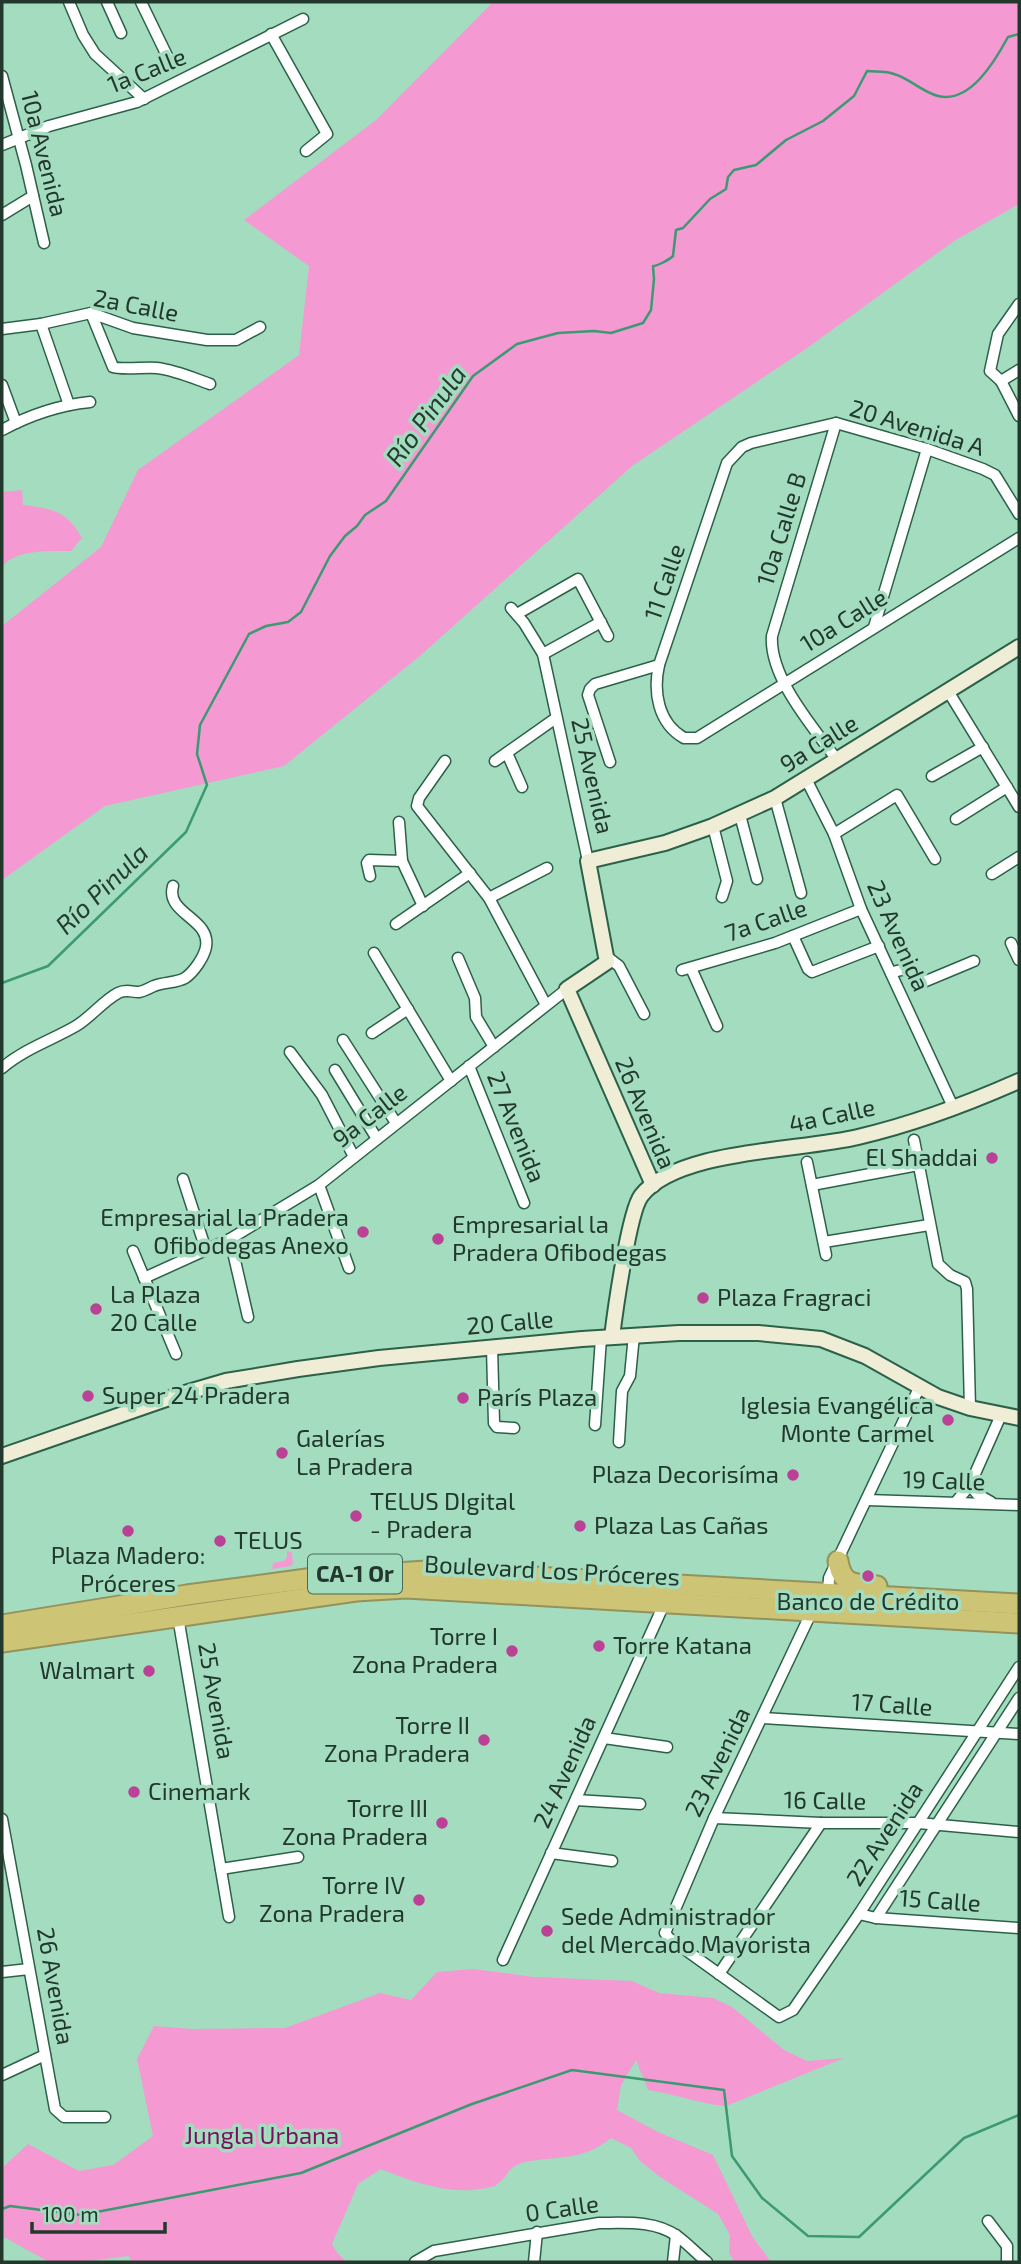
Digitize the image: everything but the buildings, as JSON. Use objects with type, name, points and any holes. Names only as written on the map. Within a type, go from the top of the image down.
[{"type":"highway","points":[[838,1561],[844,1577],[856,1584],[978,1594],[991,1602]]},
{"type":"highway","name":"Boulevard Los Próceres","points":[[2,1625],[187,1595],[314,1578],[413,1571],[1019,1604]]},
{"type":"highway","name":"Boulevard Los Próceres","points":[[2,1642],[356,1591],[406,1588],[1019,1623]]},
{"type":"street","points":[[69,2],[95,54],[144,99]]},
{"type":"street","points":[[107,2],[121,33]]},
{"type":"street","points":[[141,2],[171,64]]},
{"type":"street","name":"1a Calle","points":[[2,145],[75,118],[144,99],[303,19]]},
{"type":"street","points":[[271,34],[327,134],[306,151]]},
{"type":"street","name":"10a Avenida","points":[[2,76],[44,243]]},
{"type":"street","points":[[2,215],[33,196]]},
{"type":"street","points":[[1019,304],[998,334],[990,371],[1001,381],[1019,416]]},
{"type":"street","points":[[91,313],[110,363],[118,369],[160,369],[210,384]]},
{"type":"street","name":"2a Calle","points":[[2,329],[91,313],[133,328],[207,340],[236,340],[260,327]]},
{"type":"street","points":[[41,324],[69,405]]},
{"type":"street","points":[[1001,381],[1019,370]]},
{"type":"street","points":[[2,385],[16,423]]},
{"type":"street","points":[[2,430],[69,405],[90,402]]},
{"type":"street","name":"20 Avenida A","points":[[742,447],[836,423],[984,468],[995,475],[1019,514]]},
{"type":"street","name":"10a Calle B","points":[[785,683],[773,661],[772,636],[836,423]]},
{"type":"street","name":"11 Calle","points":[[659,665],[727,463],[742,447]]},
{"type":"street","points":[[874,626],[927,449]]},
{"type":"street","name":"10a Calle","points":[[659,665],[656,681],[659,704],[667,723],[677,734],[690,739],[696,738],[1019,538]]},
{"type":"street","name":"25 Avenida","points":[[601,621],[580,581],[576,579],[514,611],[543,654],[607,959]]},
{"type":"street","points":[[543,654],[601,621],[608,636]]},
{"type":"street","name":"9a Calle","points":[[588,861],[665,843],[740,815],[775,798],[1019,647]]},
{"type":"street","points":[[610,762],[588,695],[590,689],[595,684],[659,665]]},
{"type":"street","points":[[785,683],[837,760]]},
{"type":"street","points":[[948,691],[1019,807]]},
{"type":"street","points":[[495,761],[555,718]]},
{"type":"street","points":[[932,776],[983,747]]},
{"type":"street","points":[[507,753],[523,787]]},
{"type":"street","points":[[445,761],[419,798],[417,806],[439,826],[489,898],[546,1005]]},
{"type":"street","name":"23 Avenida","points":[[806,779],[834,834],[862,909],[954,1109]]},
{"type":"street","points":[[956,819],[1007,787]]},
{"type":"street","points":[[834,834],[897,795],[936,859]]},
{"type":"street","points":[[775,798],[801,893]]},
{"type":"street","points":[[740,815],[757,879]]},
{"type":"street","points":[[398,821],[402,861],[424,906]]},
{"type":"street","points":[[713,826],[727,881],[722,897]]},
{"type":"street","points":[[992,874],[1019,857]]},
{"type":"street","points":[[370,876],[367,863],[369,860],[402,861]]},
{"type":"street","points":[[489,898],[547,869]]},
{"type":"street","points":[[397,924],[470,873]]},
{"type":"street","points":[[2,1068],[57,1034],[75,1027],[93,1015],[115,994],[124,991],[141,992],[155,985],[185,978],[198,965],[206,948],[204,934],[197,922],[173,901],[173,886]]},
{"type":"street","name":"7a Calle","points":[[717,1026],[686,969],[793,936],[862,909]]},
{"type":"street","points":[[793,936],[808,970],[812,972],[879,946]]},
{"type":"street","points":[[1012,943],[1019,960]]},
{"type":"street","points":[[374,953],[451,1081]]},
{"type":"street","points":[[458,958],[475,998],[475,1017],[494,1047]]},
{"type":"street","points":[[607,959],[619,966],[644,1014]]},
{"type":"street","name":"9a Calle","points":[[144,1278],[230,1239],[319,1185],[607,959]]},
{"type":"street","points":[[891,973],[909,969],[926,981],[974,961]]},
{"type":"street","name":"26 Avenida","points":[[567,989],[653,1185],[637,1205],[606,1337]]},
{"type":"street","points":[[372,1033],[408,1009]]},
{"type":"street","points":[[343,1040],[396,1124]]},
{"type":"street","points":[[290,1052],[322,1095],[354,1157]]},
{"type":"street","name":"27 Avenida","points":[[469,1066],[524,1203]]},
{"type":"street","points":[[335,1070],[377,1139]]},
{"type":"street","name":"4a Calle","points":[[653,1185],[666,1176],[701,1162],[858,1137],[954,1109],[1019,1081]]},
{"type":"street","points":[[914,1140],[938,1264],[950,1275],[965,1282],[967,1289],[970,1408]]},
{"type":"street","points":[[807,1161],[826,1255]]},
{"type":"street","points":[[812,1185],[918,1165]]},
{"type":"street","points":[[183,1179],[206,1250]]},
{"type":"street","points":[[319,1185],[349,1268]]},
{"type":"street","points":[[824,1242],[929,1224]]},
{"type":"street","points":[[230,1239],[248,1317]]},
{"type":"street","points":[[133,1251],[176,1354]]},
{"type":"street","name":"20 Calle","points":[[2,1456],[226,1381],[298,1368],[634,1335],[758,1333],[821,1339],[865,1356],[938,1397],[970,1408],[1019,1418]]},
{"type":"street","points":[[619,1441],[622,1391],[630,1377],[634,1335]]},
{"type":"street","points":[[595,1425],[606,1337]]},
{"type":"street","points":[[492,1347],[494,1423],[497,1427],[514,1428]]},
{"type":"street","points":[[828,1595],[829,1578],[920,1387]]},
{"type":"street","points":[[956,1502],[970,1485],[1001,1415]]},
{"type":"street","points":[[970,1485],[985,1499],[995,1503]]},
{"type":"street","name":"19 Calle","points":[[867,1500],[1019,1505]]},
{"type":"street","name":"24 Avenida","points":[[503,1960],[666,1602]]},
{"type":"street","name":"23 Avenida","points":[[719,1974],[665,1933],[714,1818],[812,1612]]},
{"type":"street","name":"25 Avenida","points":[[178,1617],[229,1917]]},
{"type":"street","name":"22 Avenida","points":[[719,1974],[779,2017],[793,2010],[859,1914],[1019,1667]]},
{"type":"street","name":"22 Avenida","points":[[876,1918],[1019,1699]]},
{"type":"street","name":"17 Calle","points":[[763,1718],[1019,1734]]},
{"type":"street","points":[[604,1738],[667,1747]]},
{"type":"street","points":[[576,1800],[640,1804]]},
{"type":"street","name":"16 Calle","points":[[714,1818],[821,1823],[918,1823],[1019,1832]]},
{"type":"street","name":"26 Avenida","points":[[2,1819],[55,2109],[60,2116],[105,2117]]},
{"type":"street","points":[[719,1974],[821,1823]]},
{"type":"street","points":[[551,1853],[612,1861]]},
{"type":"street","points":[[221,1869],[298,1857]]},
{"type":"street","name":"15 Calle","points":[[859,1914],[876,1918],[1019,1928]]},
{"type":"street","points":[[2,1972],[29,1969]]},
{"type":"street","points":[[2,2075],[45,2055]]},
{"type":"street","points":[[988,2221],[1007,2246],[1007,2262]]},
{"type":"street","name":"0 Calle","points":[[415,2262],[434,2251],[599,2223],[642,2224],[664,2229],[676,2235],[707,2262]]},
{"type":"street","points":[[534,2262],[537,2232]]},
{"type":"street","points":[[673,2262],[676,2235]]},
{"type":"green space","points":[[493,2],[1019,2],[1019,204],[954,241],[810,346],[632,466],[421,655],[284,766],[105,806],[2,880],[2,626],[101,547],[138,470],[299,355],[309,266],[244,220],[376,120]]},
{"type":"green space","points":[[22,490],[23,505],[58,512],[82,538],[71,551],[25,554],[16,556],[2,566],[2,492]]},
{"type":"green space","points":[[290,1538],[293,1563],[291,1566],[272,1569],[273,1563],[284,1561],[287,1557],[287,1539]]},
{"type":"green space","name":"Jungla Urbana","points":[[473,1969],[534,1977],[632,1981],[659,1993],[713,1998],[732,2007],[784,2050],[807,2061],[844,2058],[726,2106],[648,2090],[636,2060],[621,2085],[617,2110],[658,2132],[713,2155],[752,2236],[771,2262],[734,2262],[729,2252],[730,2235],[718,2214],[660,2177],[640,2161],[631,2148],[611,2138],[580,2154],[519,2164],[496,2185],[480,2189],[442,2188],[381,2169],[358,2184],[332,2244],[347,2262],[131,2262],[129,2256],[80,2262],[49,2262],[2,2236],[2,2168],[28,2144],[79,2171],[113,2165],[153,2136],[137,2059],[154,2026],[193,2029],[285,2028],[380,1993],[411,2000],[437,1972]]},
{"type":"waterway","name":"Río Pinula","points":[[2,983],[48,966],[186,832],[207,785],[197,754],[200,725],[249,634],[266,626],[288,622],[301,612],[330,556],[365,515],[386,501],[473,376],[517,344],[558,333],[611,333],[643,323],[651,310],[653,266],[673,256],[676,230],[683,228],[710,199],[726,189],[728,177],[734,170],[756,165],[786,140],[823,121],[854,96],[867,71],[894,74],[932,94],[950,97],[971,87],[989,68],[1008,37],[1019,34]]},
{"type":"waterway","points":[[2,2209],[10,2206],[81,2215],[301,2173],[472,2104],[572,2070],[724,2090],[732,2156],[762,2198],[808,2236],[859,2237],[964,2138],[1019,2115]]},
{"type":"place","name":"El Shaddai","points":[[992,1158]]},
{"type":"place","name":"Empresarial la Pradera Ofibodegas Anexo","points":[[363,1232]]},
{"type":"place","name":"Empresarial la Pradera Ofibodegas","points":[[438,1239]]},
{"type":"place","name":"Plaza Fragraci","points":[[703,1298]]},
{"type":"place","name":"La Plaza 20 Calle","points":[[96,1309]]},
{"type":"place","name":"Super 24 Pradera","points":[[88,1396]]},
{"type":"place","name":"París Plaza","points":[[463,1398]]},
{"type":"place","name":"Iglesia Evangélica Monte Carmel","points":[[948,1420]]},
{"type":"place","name":"Galerías La Pradera","points":[[282,1453]]},
{"type":"place","name":"Plaza Decorisíma","points":[[793,1475]]},
{"type":"place","name":"TELUS DIgital - Pradera","points":[[356,1516]]},
{"type":"place","name":"Plaza Las Cañas","points":[[580,1526]]},
{"type":"place","name":"Plaza Madero: Próceres","points":[[128,1531]]},
{"type":"place","name":"TELUS","points":[[220,1541]]},
{"type":"place","name":"Banco de Crédito","points":[[868,1576]]},
{"type":"place","name":"Torre Katana","points":[[599,1646]]},
{"type":"place","name":"Torre I Zona Pradera","points":[[512,1651]]},
{"type":"place","name":"Walmart","points":[[149,1671]]},
{"type":"place","name":"Torre II Zona Pradera","points":[[484,1740]]},
{"type":"place","name":"Cinemark","points":[[134,1792]]},
{"type":"place","name":"Torre III Zona Pradera","points":[[442,1823]]},
{"type":"place","name":"Torre IV Zona Pradera","points":[[419,1900]]},
{"type":"place","name":"Sede Administrador del Mercado Mayorista","points":[[547,1931]]}]
